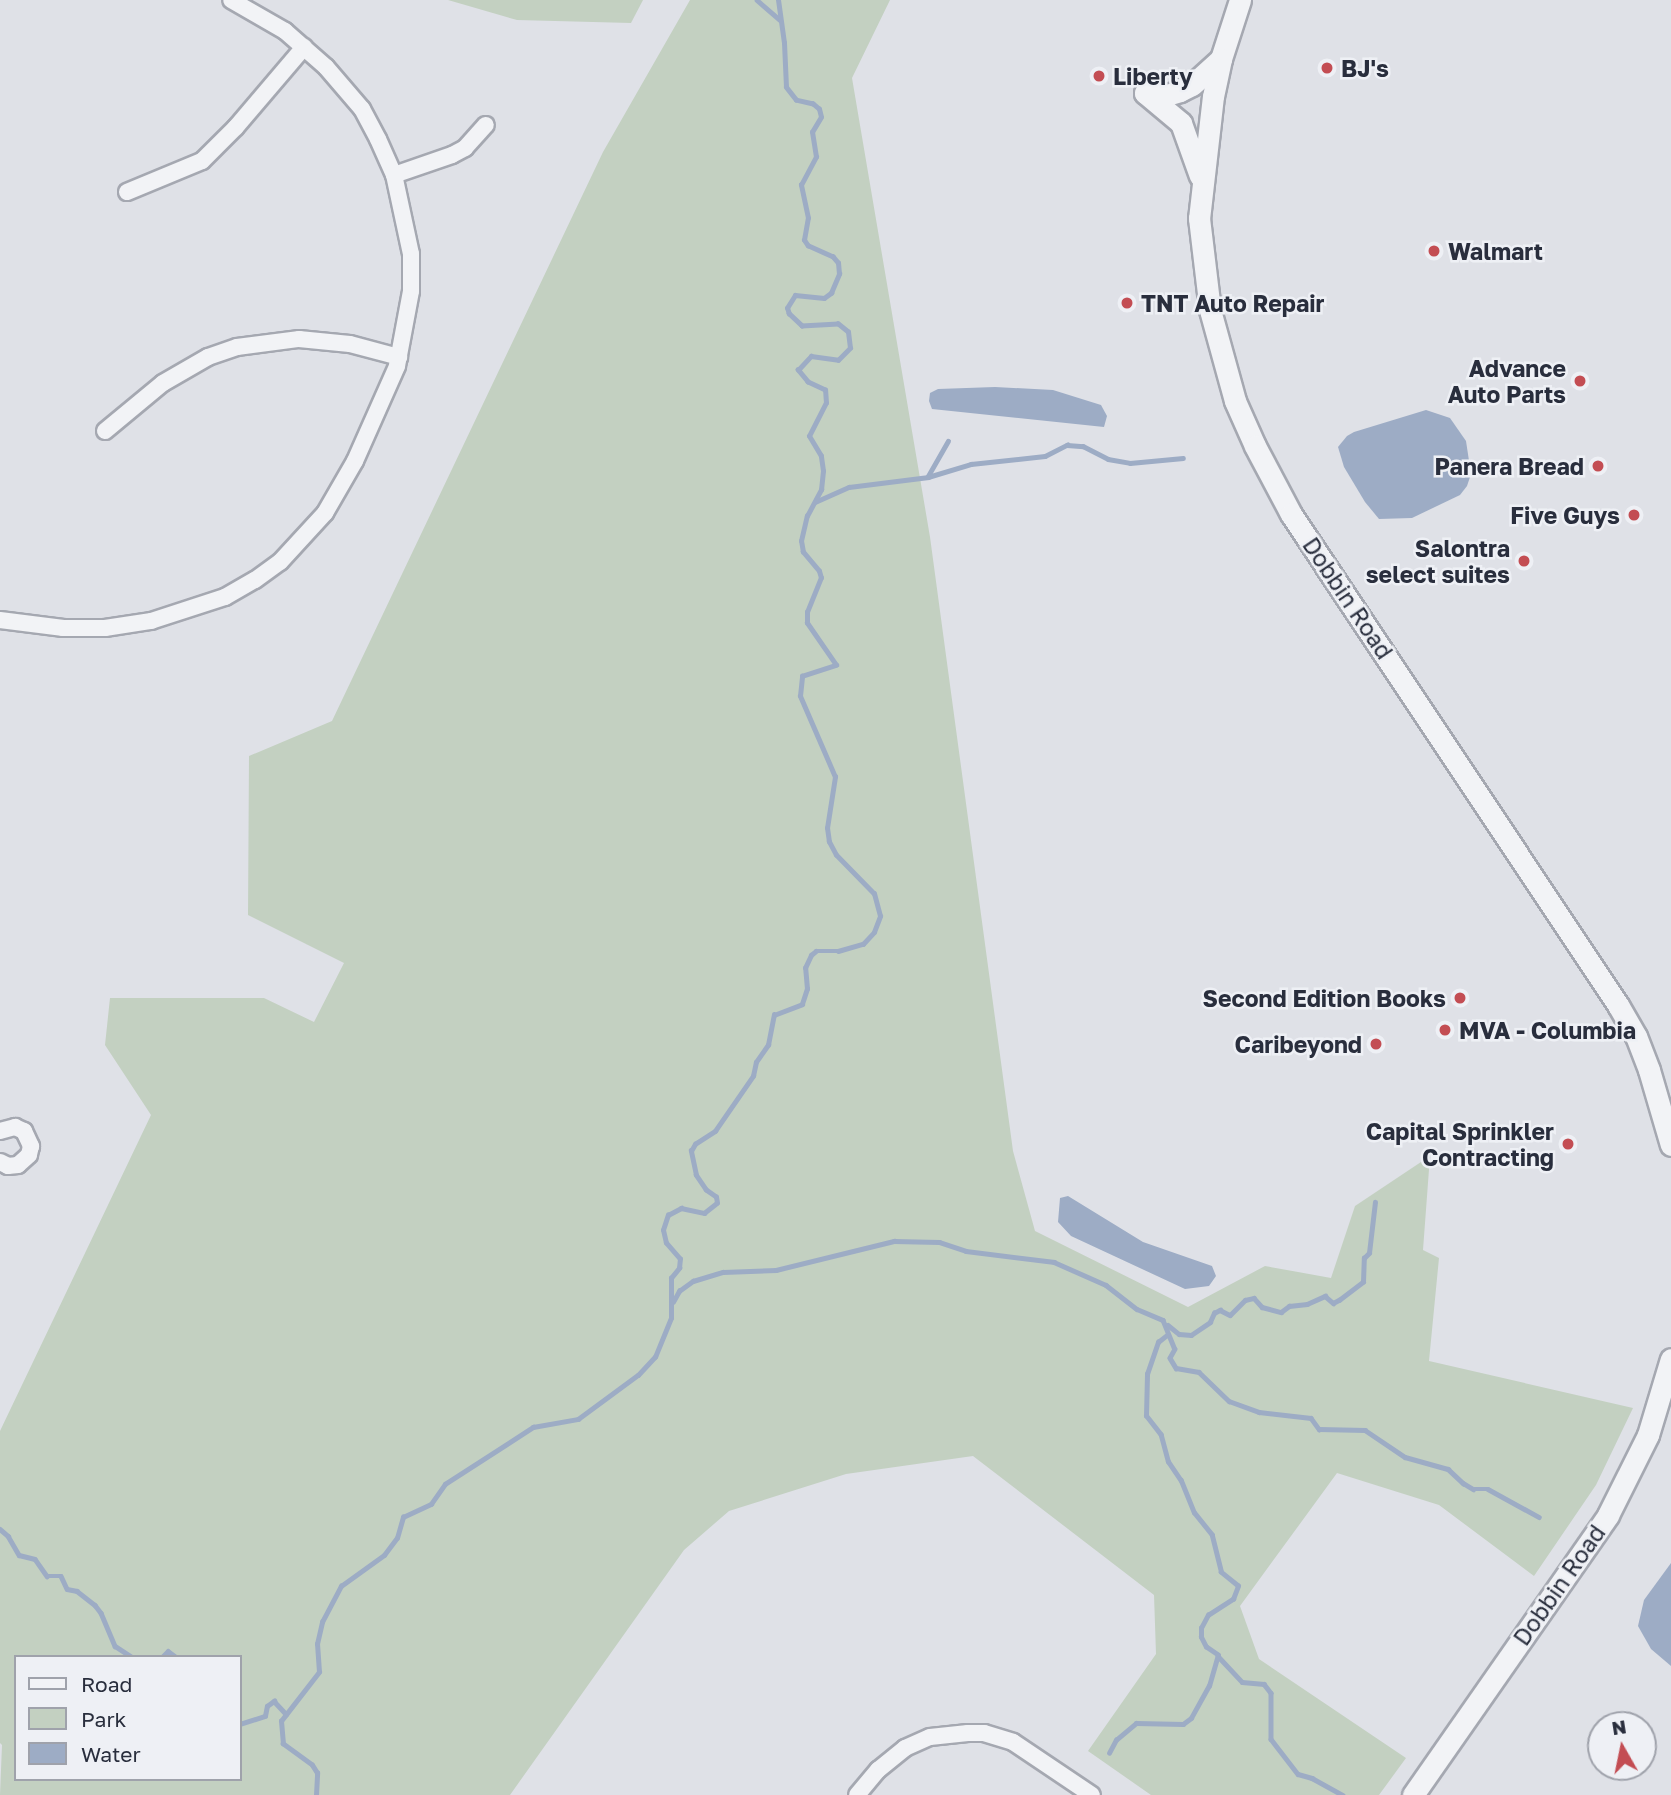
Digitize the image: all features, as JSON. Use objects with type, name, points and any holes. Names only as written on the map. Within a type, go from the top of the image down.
[{"type":"street","points":[[0,620],[63,628],[105,628],[151,621],[187,612],[225,597],[255,580],[280,562],[325,513],[355,461],[400,357],[411,291],[411,254],[394,175],[362,109],[326,67],[262,16],[231,0]]},
{"type":"street","name":"Dobbin Road","points":[[1240,0],[1221,59],[1201,181],[1199,218],[1210,310],[1231,390],[1255,446],[1291,514],[1618,1005],[1636,1036],[1649,1070],[1671,1145]]},
{"type":"street","points":[[127,192],[202,161],[236,127],[304,47]]},
{"type":"street","points":[[1201,181],[1181,123],[1145,93],[1167,94],[1180,91],[1192,85],[1221,59]]},
{"type":"street","points":[[394,175],[465,148],[486,125]]},
{"type":"street","points":[[105,431],[163,383],[208,357],[237,347],[299,339],[350,344],[400,357]]},
{"type":"street","points":[[0,1131],[15,1128],[24,1131],[31,1146],[30,1155],[19,1165],[8,1166],[0,1162]]},
{"type":"street","name":"Dobbin Road","points":[[1413,1795],[1608,1515],[1648,1435],[1671,1359]]},
{"type":"street","points":[[857,1795],[877,1770],[905,1748],[930,1737],[968,1732],[984,1733],[1013,1742],[1091,1795]]},
{"type":"green space","points":[[448,0],[643,0],[631,23],[517,20]]},
{"type":"green space","points":[[690,0],[890,0],[852,78],[930,537],[1013,1151],[1035,1231],[1188,1307],[1265,1266],[1331,1278],[1355,1206],[1430,1156],[1423,1250],[1439,1258],[1429,1361],[1633,1408],[1596,1485],[1534,1576],[1439,1505],[1337,1473],[1240,1606],[1259,1659],[1406,1758],[1379,1795],[1151,1795],[1088,1751],[1156,1654],[1154,1595],[973,1456],[846,1474],[729,1511],[684,1550],[510,1795],[0,1795],[0,1431],[151,1115],[105,1045],[110,998],[264,998],[314,1022],[344,963],[248,915],[249,756],[332,721],[603,152]]},
{"type":"water","points":[[995,387],[1053,390],[1101,405],[1107,416],[1104,427],[932,409],[929,401],[930,393],[938,389]]},
{"type":"water","points":[[1426,410],[1450,418],[1466,441],[1471,474],[1467,486],[1460,495],[1412,518],[1379,519],[1365,502],[1344,467],[1338,447],[1354,432]]},
{"type":"water","points":[[1068,1196],[1143,1242],[1212,1266],[1216,1276],[1209,1286],[1185,1289],[1071,1236],[1058,1222],[1060,1198]]},
{"type":"water","points":[[1671,1563],[1671,1666],[1651,1649],[1638,1626],[1644,1600]]},
{"type":"waterway","points":[[757,0],[780,20]]},
{"type":"waterway","points":[[316,1795],[317,1773],[312,1765],[283,1744],[281,1721],[319,1672],[317,1644],[322,1622],[341,1586],[384,1555],[397,1538],[403,1517],[431,1504],[445,1484],[533,1427],[578,1419],[638,1375],[655,1357],[671,1318],[671,1278],[679,1268],[680,1259],[666,1243],[663,1230],[668,1215],[681,1208],[704,1213],[717,1203],[716,1197],[706,1190],[696,1175],[691,1151],[695,1144],[715,1131],[753,1076],[756,1062],[768,1045],[774,1015],[802,1004],[807,989],[805,968],[811,955],[816,951],[838,951],[863,944],[874,932],[880,916],[874,894],[836,855],[829,842],[827,828],[835,777],[800,696],[802,676],[836,665],[807,623],[807,612],[821,578],[819,571],[803,552],[801,541],[807,516],[821,490],[821,456],[809,436],[826,403],[825,390],[808,382],[798,370],[811,356],[838,360],[850,348],[848,332],[838,324],[802,326],[789,314],[787,308],[795,295],[824,298],[831,293],[839,274],[838,263],[833,257],[808,246],[804,240],[808,218],[801,185],[816,157],[812,132],[821,117],[819,109],[813,104],[796,100],[786,87],[778,0]]},
{"type":"waterway","points":[[928,476],[948,441]]},
{"type":"waterway","points":[[815,502],[849,487],[928,477],[971,464],[1045,456],[1067,445],[1083,446],[1108,459],[1130,463],[1183,458]]},
{"type":"waterway","points":[[1168,1325],[1179,1334],[1191,1335],[1210,1322],[1214,1313],[1220,1310],[1230,1315],[1245,1300],[1254,1298],[1262,1307],[1281,1312],[1289,1306],[1307,1304],[1325,1296],[1333,1303],[1339,1300],[1363,1282],[1364,1258],[1369,1253],[1375,1202]]},
{"type":"waterway","points":[[673,1302],[679,1291],[693,1281],[723,1272],[776,1270],[894,1241],[939,1242],[966,1251],[1054,1262],[1106,1285],[1137,1309],[1163,1320],[1175,1349],[1170,1358],[1176,1368],[1199,1372],[1229,1401],[1259,1412],[1311,1418],[1319,1429],[1365,1430],[1405,1457],[1448,1469],[1473,1489],[1488,1489],[1539,1517]]},
{"type":"waterway","points":[[1109,1753],[1116,1740],[1136,1723],[1183,1724],[1191,1718],[1209,1686],[1218,1655],[1206,1647],[1201,1637],[1201,1628],[1208,1615],[1233,1599],[1238,1586],[1221,1572],[1212,1535],[1194,1513],[1181,1481],[1168,1462],[1161,1435],[1146,1416],[1147,1374],[1158,1342],[1167,1335]]},
{"type":"waterway","points":[[0,1529],[8,1536],[19,1555],[35,1559],[47,1576],[61,1576],[67,1589],[77,1591],[95,1605],[115,1646],[129,1655]]},
{"type":"waterway","points":[[164,1655],[168,1651],[173,1655]]},
{"type":"waterway","points":[[1218,1656],[1242,1682],[1264,1684],[1271,1693],[1271,1739],[1298,1774],[1312,1778],[1343,1795]]},
{"type":"waterway","points":[[242,1723],[265,1716],[267,1706],[274,1701],[286,1714]]},
{"type":"place","name":"BJ's","points":[[1327,68]]},
{"type":"place","name":"Liberty","points":[[1099,76]]},
{"type":"place","name":"Walmart","points":[[1434,251]]},
{"type":"place","name":"TNT Auto Repair","points":[[1127,303]]},
{"type":"place","name":"Advance Auto Parts","points":[[1580,381]]},
{"type":"place","name":"Panera Bread","points":[[1598,466]]},
{"type":"place","name":"Five Guys","points":[[1634,515]]},
{"type":"place","name":"Salontra select suites","points":[[1524,561]]},
{"type":"place","name":"Second Edition Books","points":[[1460,998]]},
{"type":"place","name":"MVA - Columbia","points":[[1445,1030]]},
{"type":"place","name":"Caribeyond","points":[[1376,1044]]},
{"type":"place","name":"Capital Sprinkler Contracting","points":[[1568,1144]]}]
